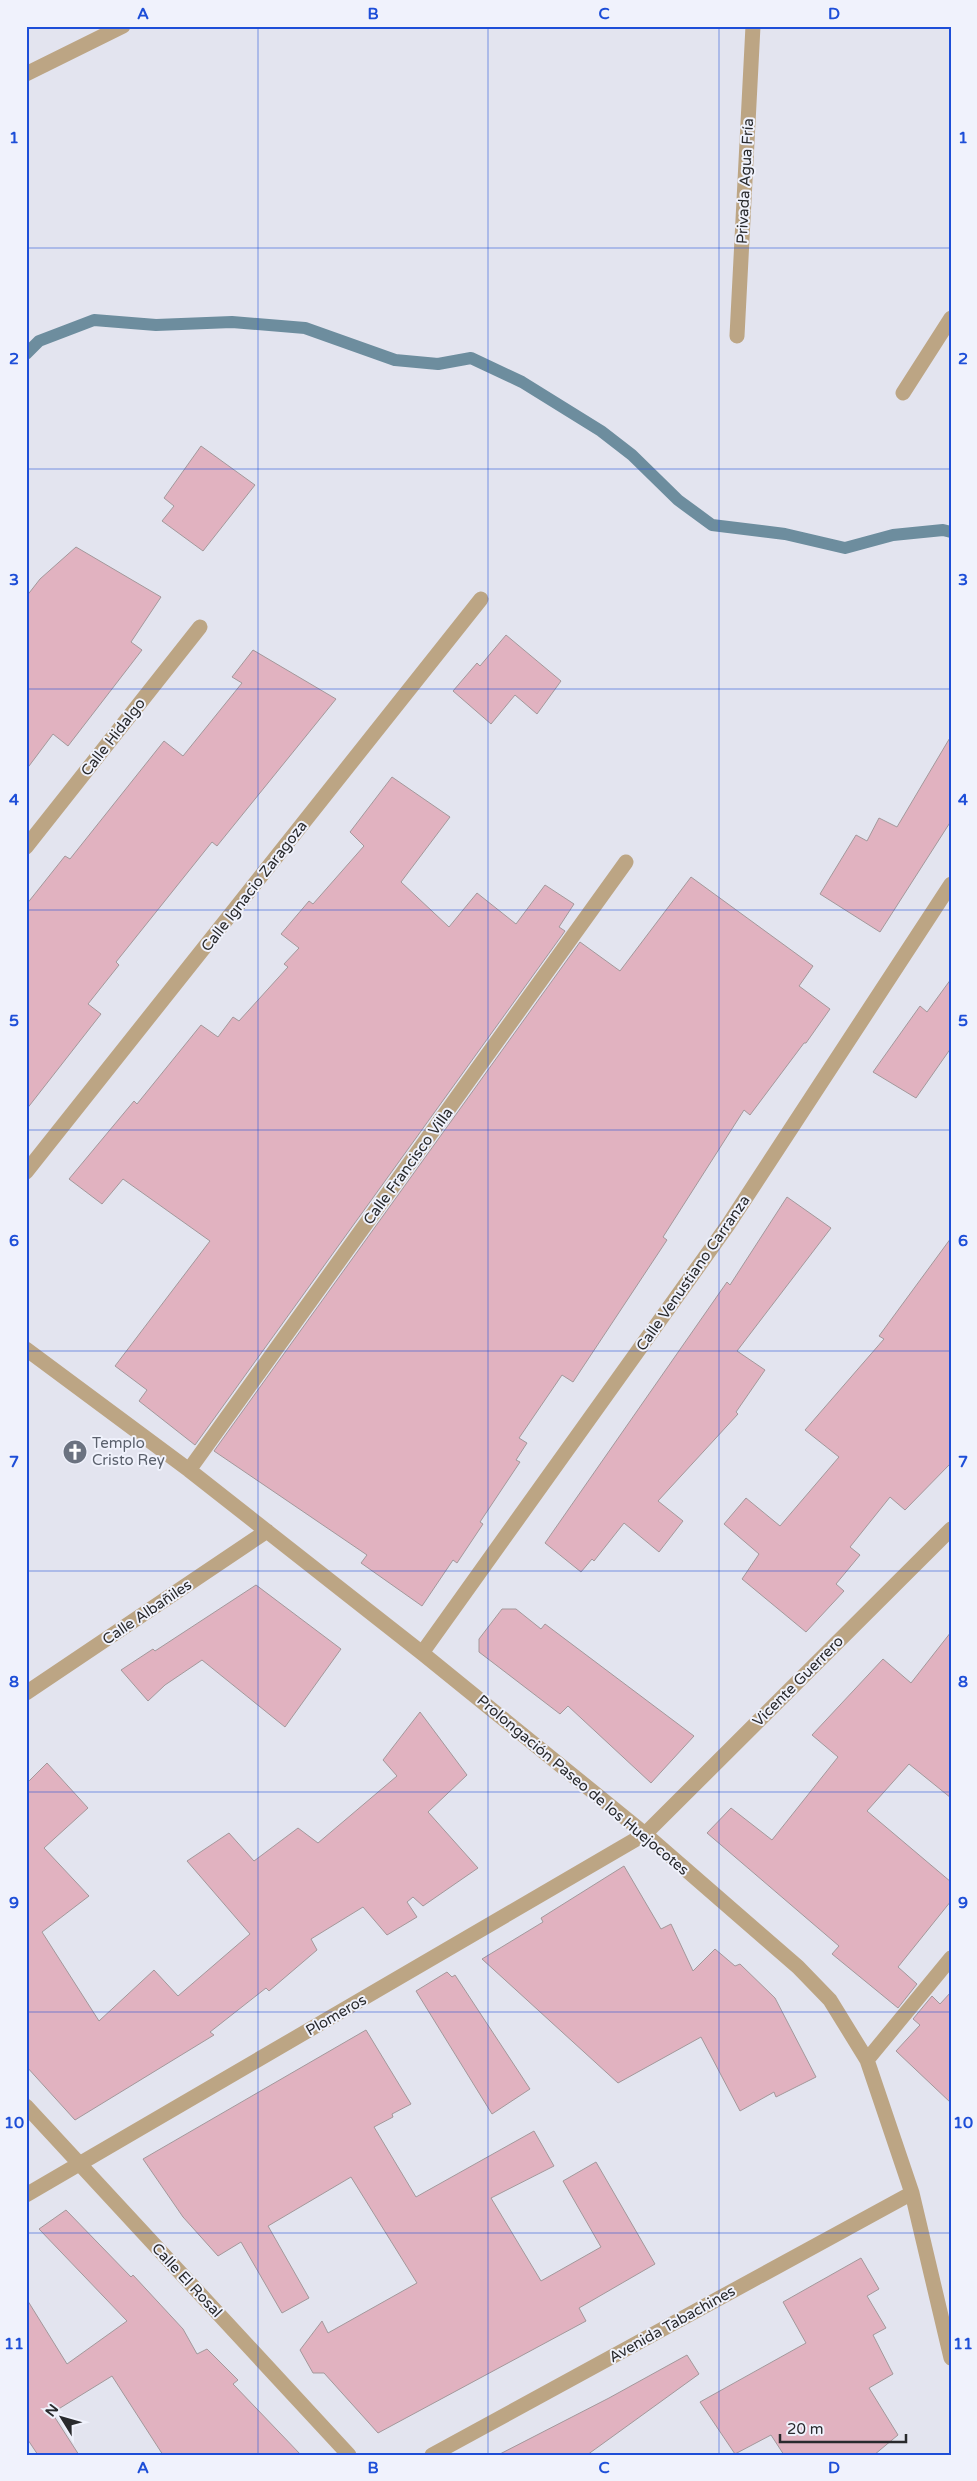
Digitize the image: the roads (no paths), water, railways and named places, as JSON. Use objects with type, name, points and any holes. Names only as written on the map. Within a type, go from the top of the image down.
[{"type":"street","points":[[26,74],[121,26]]},
{"type":"street","name":"Privada Agua Fría","points":[[737,336],[753,26]]},
{"type":"street","points":[[903,393],[951,318]]},
{"type":"street","name":"Calle Ignacio Zaragoza","points":[[26,1172],[481,599]]},
{"type":"street","name":"Calle Hidalgo","points":[[26,847],[200,627]]},
{"type":"street","name":"Calle Francisco Villa","points":[[189,1470],[626,862]]},
{"type":"street","name":"Calle Venustiano Carranza","points":[[422,1652],[728,1225],[951,884]]},
{"type":"street","name":"Prolongación Paseo de los Huejocotes","points":[[26,1349],[189,1470],[422,1652],[645,1834],[798,1968],[830,2000],[868,2060],[912,2193],[951,2358]]},
{"type":"street","name":"Vicente Guerrero","points":[[645,1834],[951,1529]]},
{"type":"street","name":"Calle Albañiles","points":[[26,1693],[267,1531]]},
{"type":"street","name":"Plomeros","points":[[26,2196],[645,1834]]},
{"type":"street","points":[[868,2060],[951,1958]]},
{"type":"street","name":"Calle El Rosal","points":[[26,2106],[349,2455]]},
{"type":"street","name":"Avenida Tabachines","points":[[432,2455],[912,2193]]},
{"type":"waterway","points":[[26,354],[39,341],[94,320],[156,325],[232,322],[305,328],[395,360],[438,364],[471,358],[522,382],[601,431],[632,455],[678,500],[712,525],[785,534],[845,548],[893,535],[943,530],[951,532]]},
{"type":"place","name":"Templo Cristo Rey","points":[[75,1452]]}]
